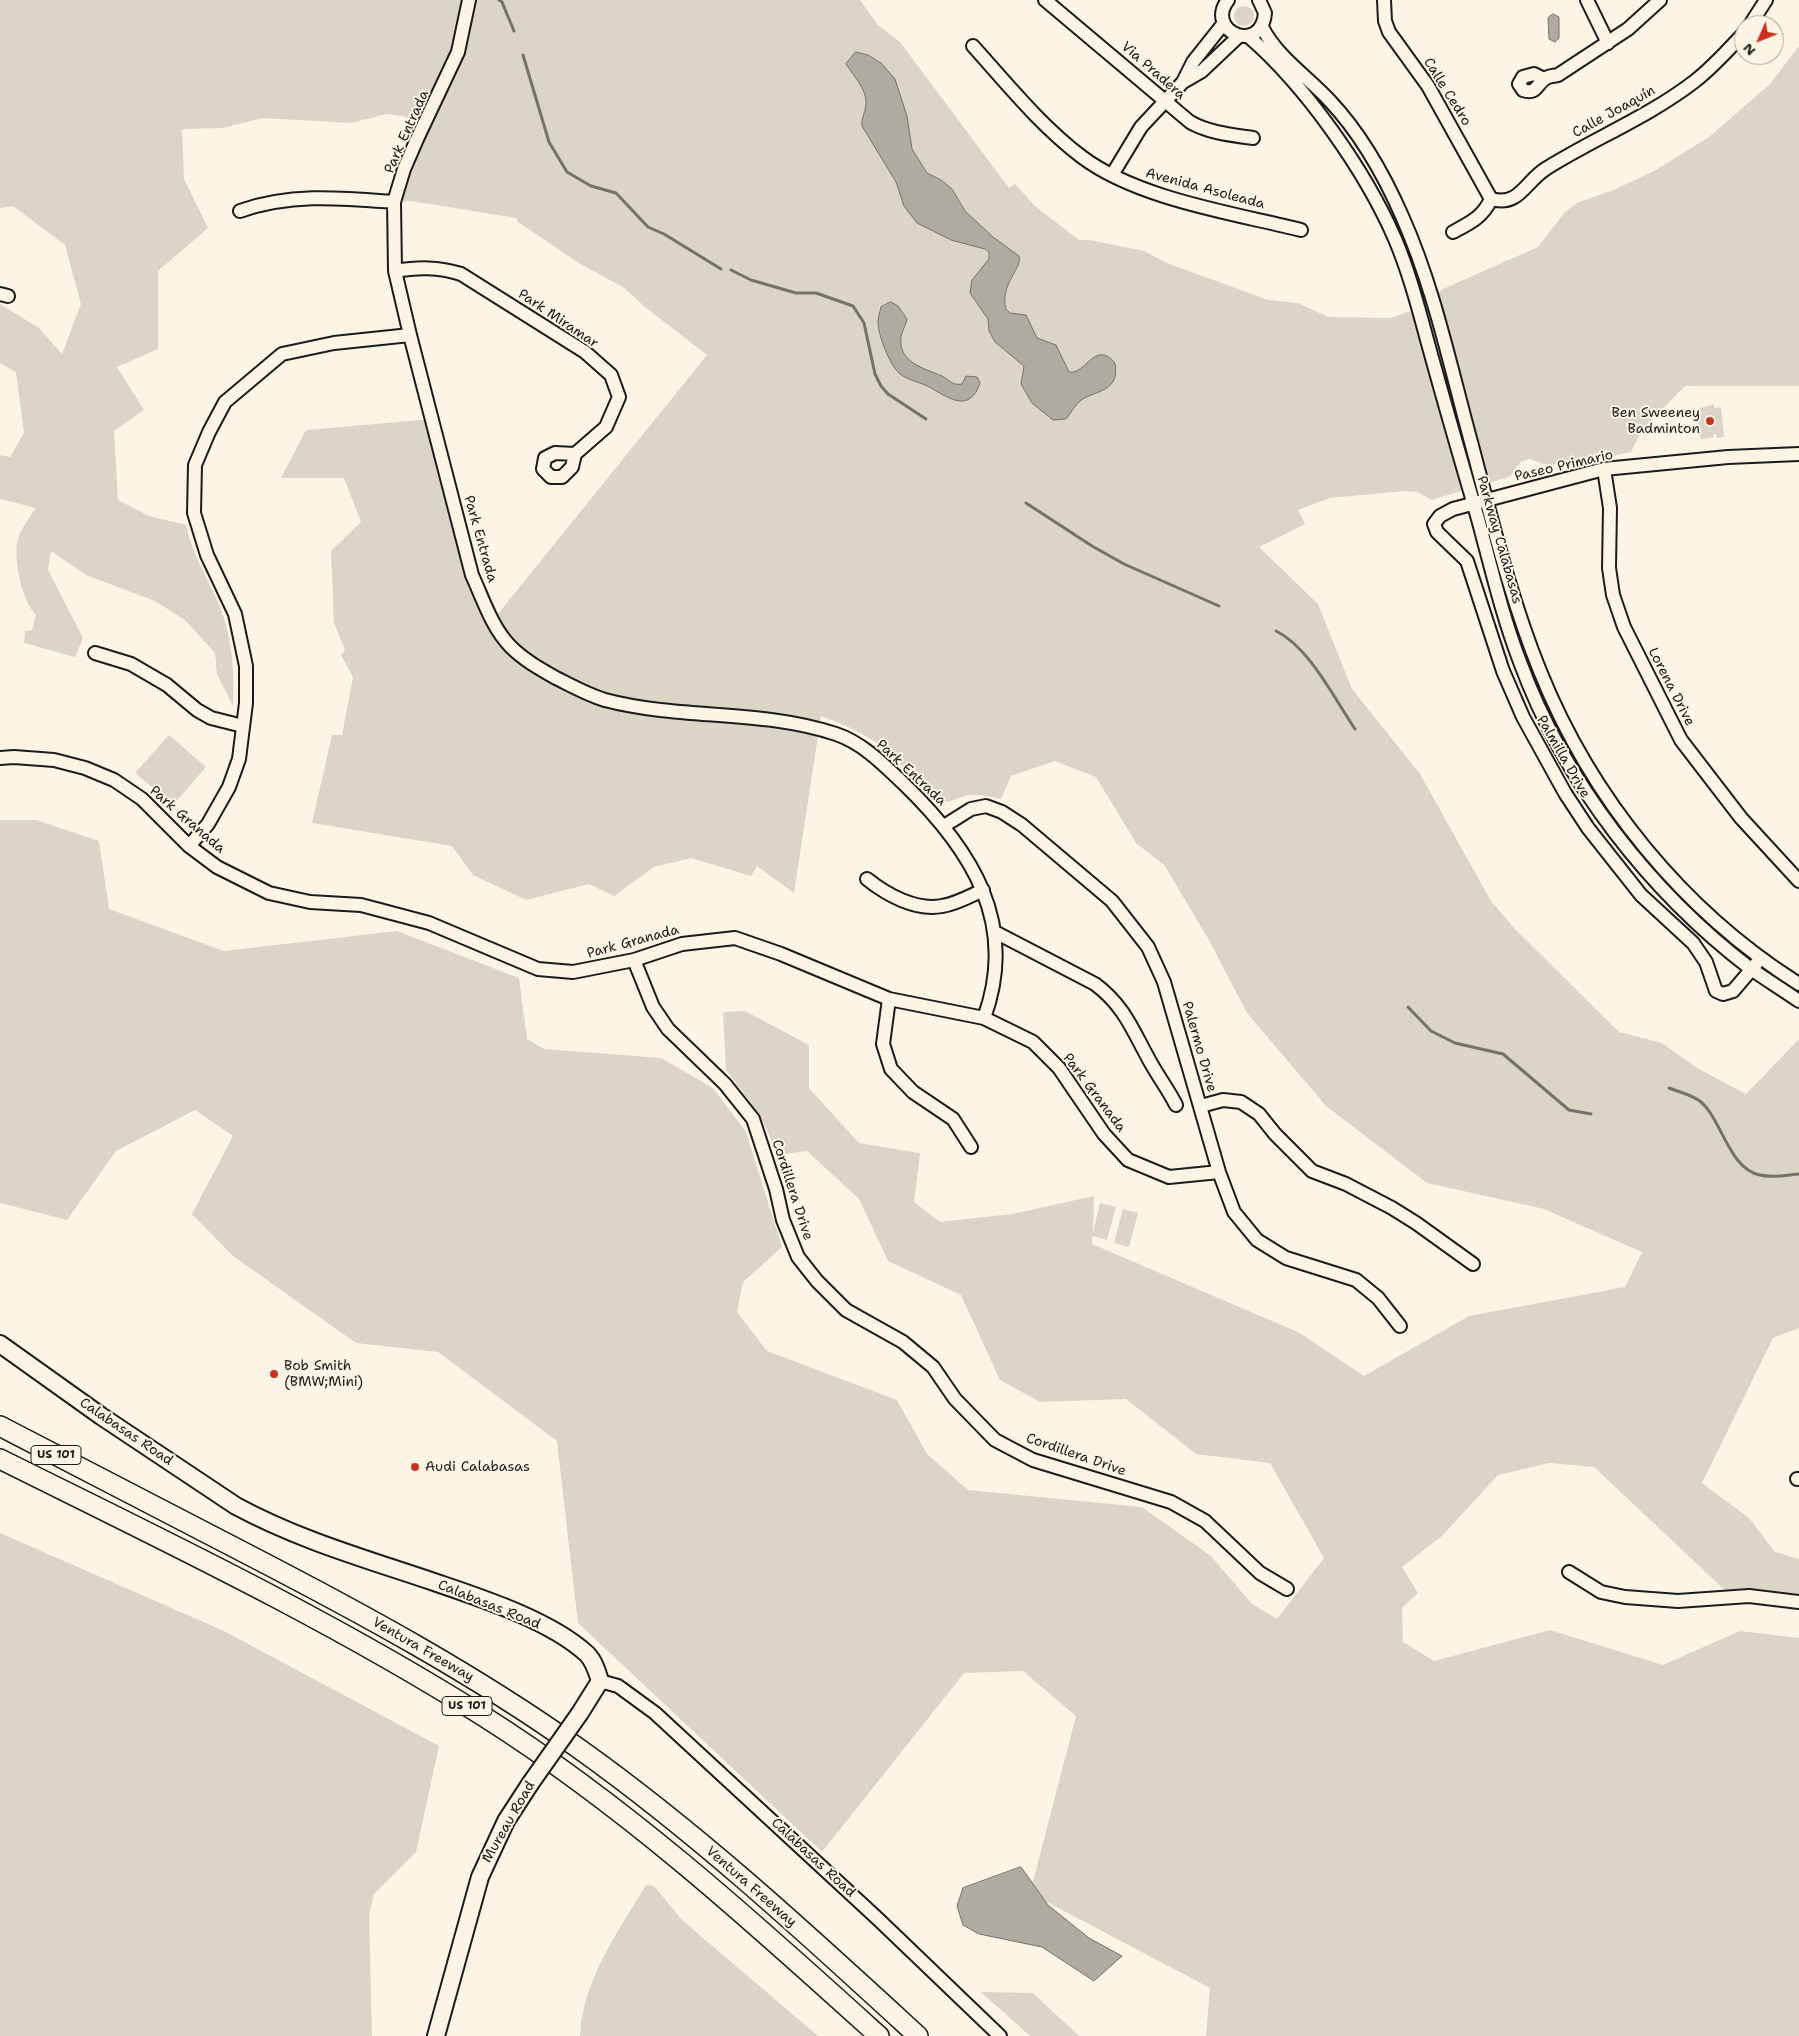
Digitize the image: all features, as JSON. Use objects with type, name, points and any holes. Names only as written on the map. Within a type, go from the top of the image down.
[{"type":"highway","name":"Ventura Freeway","points":[[0,1426],[353,1610],[481,1684],[577,1747],[650,1802],[740,1876],[918,2036]]},
{"type":"highway","name":"Ventura Freeway","points":[[0,1458],[189,1553],[340,1632],[484,1716],[576,1780],[678,1857],[879,2036]]},
{"type":"main road","name":"Calabasas Road","points":[[0,1344],[101,1416],[236,1506],[297,1536],[466,1593],[540,1624],[588,1655],[600,1681]]},
{"type":"main road","name":"Mureau Road","points":[[436,2036],[480,1877],[506,1822],[600,1681]]},
{"type":"street","name":"Park Entrada","points":[[470,0],[458,52],[404,168],[394,202],[395,271],[472,575],[488,613],[510,646],[541,670],[584,692],[606,700],[689,713],[750,716],[792,721],[838,735],[870,752],[928,807],[944,826],[972,866],[983,890],[992,917],[997,949],[996,975],[992,996],[984,1018]]},
{"type":"street","name":"Via Pradera","points":[[1045,0],[1165,101],[1199,127],[1254,138]]},
{"type":"street","points":[[1259,0],[1265,13]]},
{"type":"street","points":[[1112,175],[1130,143],[1165,101],[1183,82],[1194,78],[1243,36],[1262,27],[1265,13],[1273,0]]},
{"type":"street","name":"Calle Cedro","points":[[1384,0],[1385,21],[1389,32],[1428,86],[1491,199]]},
{"type":"street","points":[[1587,0],[1608,43]]},
{"type":"street","points":[[1544,79],[1558,74],[1608,43],[1628,29],[1660,0]]},
{"type":"street","points":[[1756,15],[1766,0]]},
{"type":"street","points":[[1183,82],[1186,71],[1224,23],[1224,2]]},
{"type":"street","name":"Parkway Calabasas","points":[[1224,23],[1229,31],[1243,36],[1283,71],[1332,131],[1357,168],[1394,238],[1416,299],[1502,609],[1520,662],[1537,704],[1582,785],[1613,829],[1653,877],[1700,925],[1752,969],[1799,1001]]},
{"type":"street","name":"Parkway Calabasas","points":[[1262,27],[1275,48],[1332,102],[1349,124],[1382,176],[1401,214],[1428,285],[1487,500],[1529,642],[1543,679],[1576,747],[1614,806],[1659,864],[1687,894],[1760,958],[1799,984]]},
{"type":"street","name":"Calle Joaquín","points":[[1491,199],[1503,202],[1514,199],[1544,169],[1668,100],[1695,81],[1734,44]]},
{"type":"street","name":"Avenida Asoleada","points":[[973,46],[1054,134],[1084,158],[1112,175],[1156,193],[1301,230]]},
{"type":"street","points":[[1202,50],[1205,58],[1214,60]]},
{"type":"street","points":[[240,212],[267,202],[312,198],[394,202]]},
{"type":"street","points":[[1453,232],[1476,220],[1486,211],[1491,199]]},
{"type":"street","name":"Park Miramar","points":[[395,271],[417,268],[443,268],[461,274],[585,352],[611,375],[619,397],[606,428],[575,454]]},
{"type":"street","points":[[189,846],[208,824],[229,787],[239,759],[243,726],[246,666],[235,614],[207,555],[194,513],[195,464],[225,402],[282,354],[334,343],[410,335]]},
{"type":"street","name":"Paseo Primario","points":[[1487,500],[1604,469],[1728,457],[1799,454]]},
{"type":"street","name":"Lorena Drive","points":[[1604,469],[1610,508],[1609,568],[1613,595],[1624,627],[1681,740],[1741,818],[1799,880]]},
{"type":"street","name":"Palmilla Drive","points":[[1487,500],[1452,509],[1440,516],[1434,524],[1437,532],[1467,561],[1503,671],[1523,716],[1565,794],[1588,828],[1641,895],[1692,943],[1706,962],[1716,991],[1723,994],[1733,991],[1752,969]]},
{"type":"street","points":[[95,653],[131,664],[167,685],[197,710],[211,718],[243,726]]},
{"type":"street","name":"Park Granada","points":[[0,758],[14,757],[54,760],[85,768],[114,780],[142,799],[189,846],[217,866],[269,893],[310,902],[361,905],[429,923],[538,970],[573,972],[634,960],[682,944],[735,938],[781,954],[889,999],[984,1018],[1033,1042],[1059,1068],[1104,1134],[1128,1160],[1168,1177],[1219,1172]]},
{"type":"street","name":"Palermo Drive","points":[[944,826],[971,809],[986,806],[1002,812],[1022,825],[1112,901],[1148,947],[1164,982],[1219,1172],[1234,1212],[1257,1240],[1286,1258],[1356,1280],[1378,1298],[1400,1326]]},
{"type":"street","points":[[867,879],[883,892],[922,908],[943,906],[983,890]]},
{"type":"street","points":[[995,932],[1095,984],[1106,992],[1125,1012],[1176,1105]]},
{"type":"street","points":[[1752,969],[1760,958]]},
{"type":"street","name":"Cordillera Drive","points":[[634,960],[653,1007],[668,1029],[724,1084],[753,1119],[776,1189],[783,1220],[798,1257],[817,1281],[846,1310],[903,1342],[933,1367],[955,1399],[995,1440],[1033,1460],[1171,1502],[1205,1521],[1260,1573],[1287,1590]]},
{"type":"street","points":[[889,999],[883,1044],[892,1069],[908,1088],[953,1119],[971,1147]]},
{"type":"street","points":[[1201,1106],[1223,1100],[1241,1102],[1259,1114],[1275,1134],[1312,1171],[1346,1184],[1400,1213],[1473,1264]]},
{"type":"street","points":[[1570,1572],[1601,1592],[1625,1597],[1678,1601],[1749,1596],[1799,1602]]},
{"type":"street","name":"Calabasas Road","points":[[600,1681],[618,1686],[656,1713],[1000,2036]]},
{"type":"shaded area","points":[[0,0],[860,0],[878,25],[900,42],[1009,188],[1015,184],[1035,206],[1079,240],[1090,240],[1144,251],[1167,263],[1268,300],[1298,303],[1328,317],[1390,318],[1411,311],[1443,289],[1538,247],[1565,212],[1577,203],[1616,189],[1654,171],[1709,137],[1770,84],[1799,46],[1799,386],[1685,386],[1643,429],[1631,452],[1573,464],[1547,465],[1529,459],[1521,462],[1509,477],[1431,500],[1418,492],[1405,491],[1330,498],[1298,510],[1305,524],[1259,547],[1318,604],[1352,689],[1420,774],[1491,901],[1515,929],[1619,1032],[1662,1043],[1697,1068],[1746,1094],[1799,1039],[1799,1328],[1773,1338],[1702,1483],[1749,1518],[1775,1552],[1799,1559],[1799,1596],[1728,1593],[1594,1467],[1549,1463],[1498,1475],[1442,1536],[1402,1567],[1418,1593],[1402,1608],[1403,1642],[1434,1661],[1550,1630],[1663,1665],[1740,1631],[1799,1638],[1799,2036],[1206,2036],[1210,1988],[1030,1893],[1076,1716],[1023,1671],[964,1673],[822,1852],[578,1623],[557,1441],[438,1352],[356,1343],[233,1256],[192,1214],[233,1136],[195,1110],[116,1151],[67,1220],[0,1203],[0,820],[36,820],[99,841],[109,909],[224,951],[397,931],[519,978],[527,1039],[544,1049],[661,1058],[713,1088],[746,1132],[782,1247],[743,1282],[737,1312],[767,1351],[897,1400],[927,1454],[968,1490],[1142,1507],[1211,1556],[1252,1604],[1277,1619],[1324,1558],[1270,1463],[1196,1454],[1126,1399],[1040,1402],[1000,1380],[961,1295],[888,1261],[859,1199],[807,1151],[778,1155],[760,1115],[726,1070],[723,1012],[745,1011],[809,1045],[809,1088],[859,1143],[920,1153],[914,1202],[940,1222],[1012,1214],[1094,1196],[1093,1233],[1100,1203],[1116,1207],[1107,1240],[1092,1236],[1092,1244],[1300,1333],[1364,1376],[1469,1316],[1625,1287],[1642,1252],[1544,1209],[1427,1183],[1326,1106],[1247,1013],[1210,942],[1165,866],[1136,843],[1096,777],[1055,761],[1011,776],[1001,799],[974,795],[941,802],[927,793],[894,757],[878,744],[850,728],[821,716],[794,893],[757,866],[751,876],[691,858],[654,867],[614,896],[589,884],[526,900],[473,875],[452,846],[312,823],[332,735],[342,735],[353,677],[341,655],[345,650],[334,623],[331,551],[361,522],[344,478],[281,478],[306,430],[432,419],[472,575],[497,615],[707,355],[645,307],[623,287],[582,265],[518,222],[516,218],[411,201],[394,202],[423,127],[404,116],[386,114],[351,123],[262,118],[222,128],[182,129],[184,179],[208,228],[158,271],[158,349],[117,367],[144,410],[114,431],[118,500],[149,516],[186,525],[195,554],[217,600],[226,626],[233,665],[233,706],[217,674],[215,653],[185,620],[155,601],[86,575],[51,551],[48,570],[83,638],[75,657],[24,643],[25,631],[32,630],[36,615],[31,609],[23,591],[16,550],[22,529],[36,508],[0,499],[0,455],[10,457],[24,433],[16,372],[0,363],[0,304],[39,328],[62,354],[81,304],[65,245],[13,206],[0,208]]},
{"type":"shaded area","points":[[1244,6],[1251,9],[1254,16],[1251,23],[1244,26],[1237,23],[1234,16],[1237,9]]},
{"type":"shaded area","points":[[1553,14],[1559,17],[1559,38],[1555,42],[1549,39],[1548,18]]},
{"type":"shaded area","points":[[856,52],[868,55],[881,63],[895,79],[907,116],[912,149],[927,173],[941,180],[952,189],[965,211],[993,237],[1019,256],[1018,266],[1006,292],[1006,309],[1010,313],[1026,315],[1037,338],[1056,345],[1069,372],[1081,368],[1096,356],[1108,357],[1115,363],[1116,372],[1111,384],[1081,400],[1066,419],[1053,420],[1032,403],[1021,384],[1024,366],[995,342],[989,331],[988,319],[970,293],[972,280],[989,259],[989,252],[985,249],[951,240],[917,223],[904,206],[896,182],[862,126],[866,98],[862,88],[846,64]]},
{"type":"shaded area","points":[[891,302],[898,306],[907,319],[901,337],[901,346],[908,359],[920,367],[956,384],[962,384],[966,376],[977,377],[980,383],[971,398],[965,401],[952,399],[911,380],[896,370],[885,350],[878,322],[881,307]]},
{"type":"shaded area","name":"Ben Sweeney Badminton","points":[[1714,404],[1714,408],[1721,407],[1724,437],[1717,438],[1716,434],[1713,434],[1714,437],[1700,439],[1697,409]]},
{"type":"shaded area","points":[[169,735],[206,767],[173,805],[135,773]]},
{"type":"shaded area","points":[[1123,1209],[1138,1213],[1129,1247],[1114,1243]]},
{"type":"shaded area","points":[[0,1533],[224,1631],[439,1746],[416,1852],[374,1894],[369,1915],[372,2036],[0,2036]]},
{"type":"shaded area","points":[[1021,1867],[1048,1905],[1089,1938],[1122,1956],[1094,1981],[1042,1947],[979,1934],[963,1925],[957,1906],[963,1888]]},
{"type":"shaded area","points":[[646,1885],[654,1886],[682,1920],[818,2036],[580,2036],[587,1996],[595,1976],[614,1938]]},
{"type":"shaded area","points":[[981,1992],[1033,1993],[1079,2036],[1030,2036]]},
{"type":"waterway","points":[[499,0],[502,2],[514,31]]},
{"type":"waterway","points":[[523,55],[549,142],[567,172],[591,186],[616,193],[648,227],[664,234],[721,269]]},
{"type":"waterway","points":[[731,270],[751,280],[796,293],[816,293],[853,306],[864,323],[875,374],[881,386],[888,394],[926,419]]},
{"type":"waterway","points":[[1026,503],[1092,546],[1124,564],[1219,606]]},
{"type":"waterway","points":[[1276,631],[1288,639],[1310,661],[1355,729]]},
{"type":"waterway","points":[[1408,1007],[1431,1031],[1455,1043],[1503,1054],[1569,1110],[1591,1114]]},
{"type":"waterway","points":[[1669,1088],[1701,1102],[1715,1120],[1733,1154],[1749,1171],[1769,1176],[1799,1174]]},
{"type":"place","name":"Ben Sweeney Badminton","points":[[1710,421]]},
{"type":"place","name":"Bob Smith (BMW;Mini)","points":[[274,1374]]},
{"type":"place","name":"Audi Calabasas","points":[[415,1467]]}]
